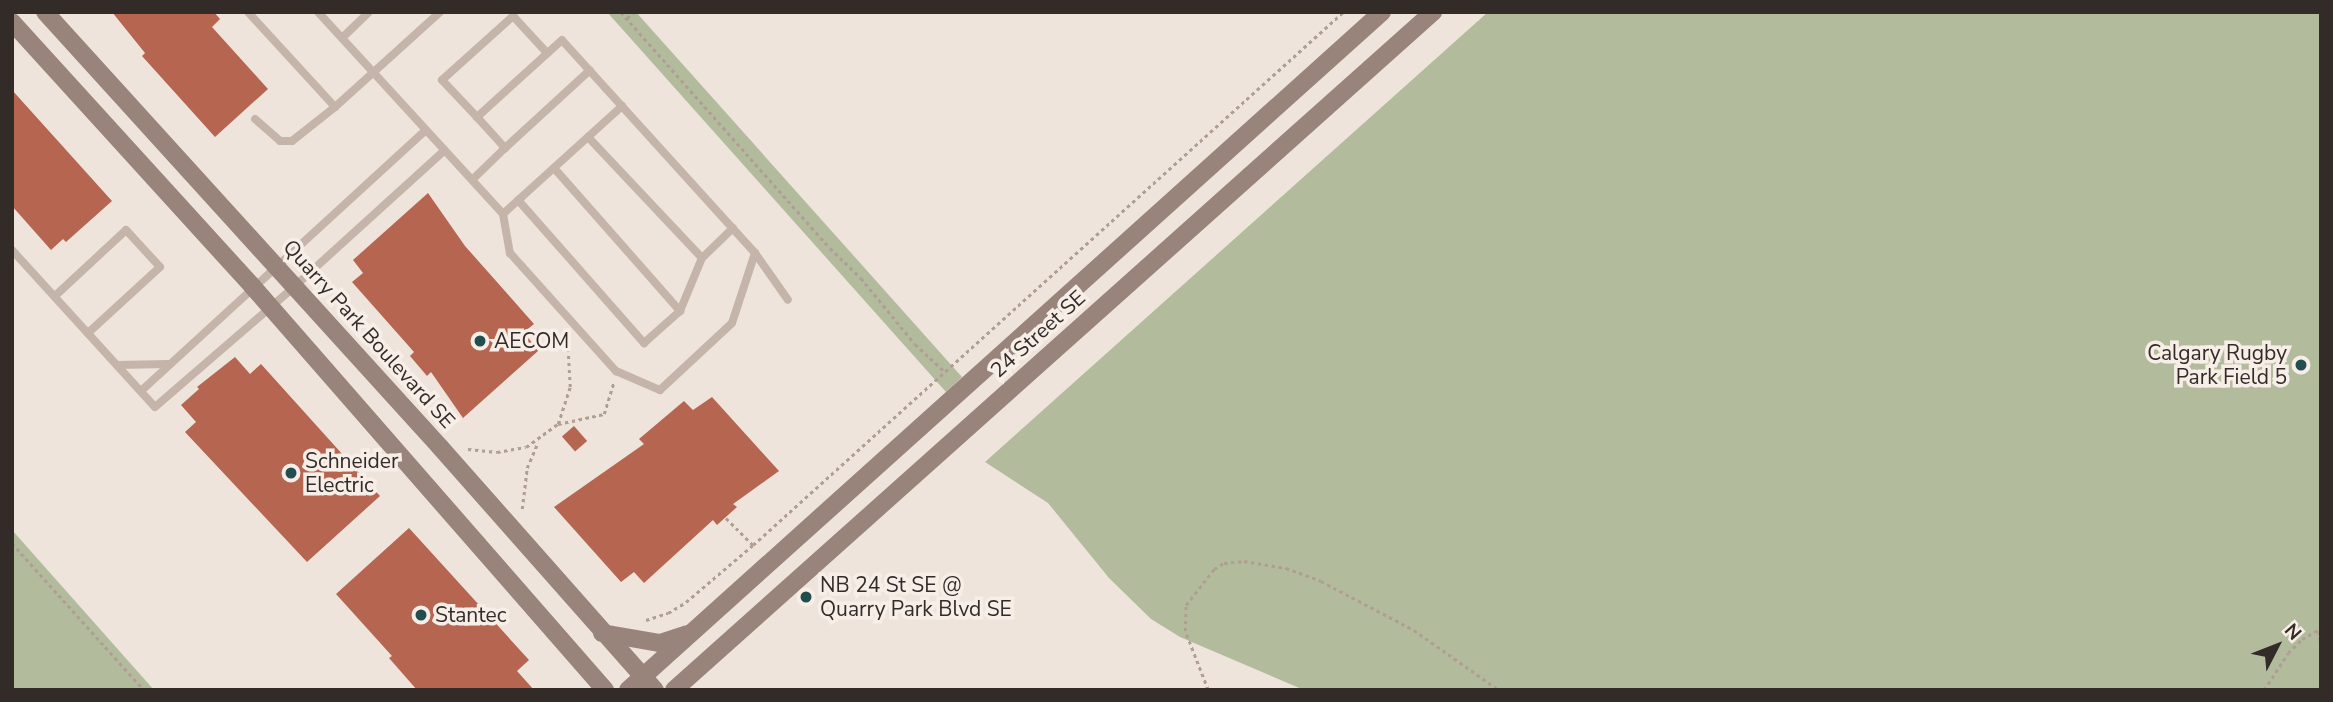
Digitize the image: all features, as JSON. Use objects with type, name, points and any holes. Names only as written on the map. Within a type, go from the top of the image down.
[{"type":"main road","name":"Quarry Park Boulevard SE","points":[[45,12],[278,267],[601,633],[649,683]]},
{"type":"main road","name":"24 Street SE","points":[[628,690],[649,683],[692,632],[1382,12]]},
{"type":"main road","name":"24 Street SE","points":[[674,690],[1433,12]]},
{"type":"main road","points":[[12,22],[253,287],[605,690]]},
{"type":"main road","points":[[601,633],[660,643],[692,632]]},
{"type":"lane","points":[[248,12],[335,107]]},
{"type":"lane","points":[[318,12],[503,214],[510,253],[616,371],[660,390],[732,323],[755,253]]},
{"type":"lane","points":[[342,38],[369,12]]},
{"type":"lane","points":[[255,119],[280,141],[292,141],[335,107],[440,12]]},
{"type":"lane","points":[[505,148],[442,80],[513,16],[547,53]]},
{"type":"lane","points":[[477,117],[562,40],[755,253],[788,300]]},
{"type":"lane","points":[[473,179],[590,70]]},
{"type":"lane","points":[[503,214],[622,106]]},
{"type":"lane","points":[[141,391],[426,130]]},
{"type":"lane","points":[[588,136],[702,258]]},
{"type":"lane","points":[[12,250],[155,407],[295,286],[445,150]]},
{"type":"lane","points":[[554,168],[680,311]]},
{"type":"lane","points":[[518,200],[644,343],[680,311],[702,258],[733,228]]},
{"type":"lane","points":[[55,296],[126,230],[160,267],[88,333]]},
{"type":"lane","points":[[117,365],[168,364]]},
{"type":"path","points":[[621,12],[830,248],[861,278],[915,344],[945,371]]},
{"type":"path","points":[[627,19],[635,12]]},
{"type":"path","points":[[646,620],[668,613],[686,602],[753,545],[1343,12]]},
{"type":"path","points":[[558,424],[570,387],[566,317]]},
{"type":"path","points":[[468,449],[513,450],[538,442],[558,424],[604,414],[616,371]]},
{"type":"path","points":[[522,509],[527,468],[538,442]]},
{"type":"path","points":[[726,518],[753,545]]},
{"type":"path","points":[[12,543],[144,690]]},
{"type":"path","points":[[1208,690],[1185,631],[1186,605],[1214,569],[1224,564],[1244,561],[1286,568],[1321,581],[1414,630],[1499,690]]},
{"type":"path","points":[[2320,629],[2321,645]]},
{"type":"path","points":[[2264,690],[2288,653],[2320,629]]},
{"type":"green space","points":[[607,12],[636,12],[962,377],[946,392]]},
{"type":"green space","points":[[1488,12],[2321,12],[2321,690],[1304,690],[1180,637],[1151,619],[1109,578],[1048,503],[985,462]]},
{"type":"green space","points":[[12,530],[154,690],[12,690]]},
{"type":"building","points":[[112,12],[214,12],[220,19],[212,27],[268,89],[215,137],[142,56],[145,53]]},
{"type":"building","points":[[12,90],[112,201],[66,242],[63,239],[51,250],[12,206]]},
{"type":"building","points":[[428,193],[465,246],[534,324],[524,332],[538,351],[463,418],[431,372],[427,376],[410,356],[414,352],[352,282],[363,273],[353,260]]},
{"type":"building","name":"Schneider Electric","points":[[235,357],[250,374],[261,364],[380,496],[307,562],[185,432],[196,422],[181,405],[199,389],[197,387]]},
{"type":"building","points":[[712,397],[779,471],[733,504],[737,507],[717,525],[713,520],[644,583],[634,572],[621,582],[554,507],[644,444],[639,439],[684,401],[693,410]]},
{"type":"building","points":[[574,426],[587,441],[575,452],[562,436]]},
{"type":"building","name":"Stantec","points":[[409,528],[529,660],[517,671],[534,690],[417,690],[389,658],[392,656],[336,594]]},
{"type":"place","name":"AECOM","points":[[480,341]]},
{"type":"place","name":"Calgary Rugby Park Field 5","points":[[2301,365]]},
{"type":"place","name":"Schneider Electric","points":[[291,473]]},
{"type":"place","name":"NB 24 St SE @ Quarry Park Blvd SE","points":[[806,597]]},
{"type":"place","name":"Stantec","points":[[421,615]]}]
